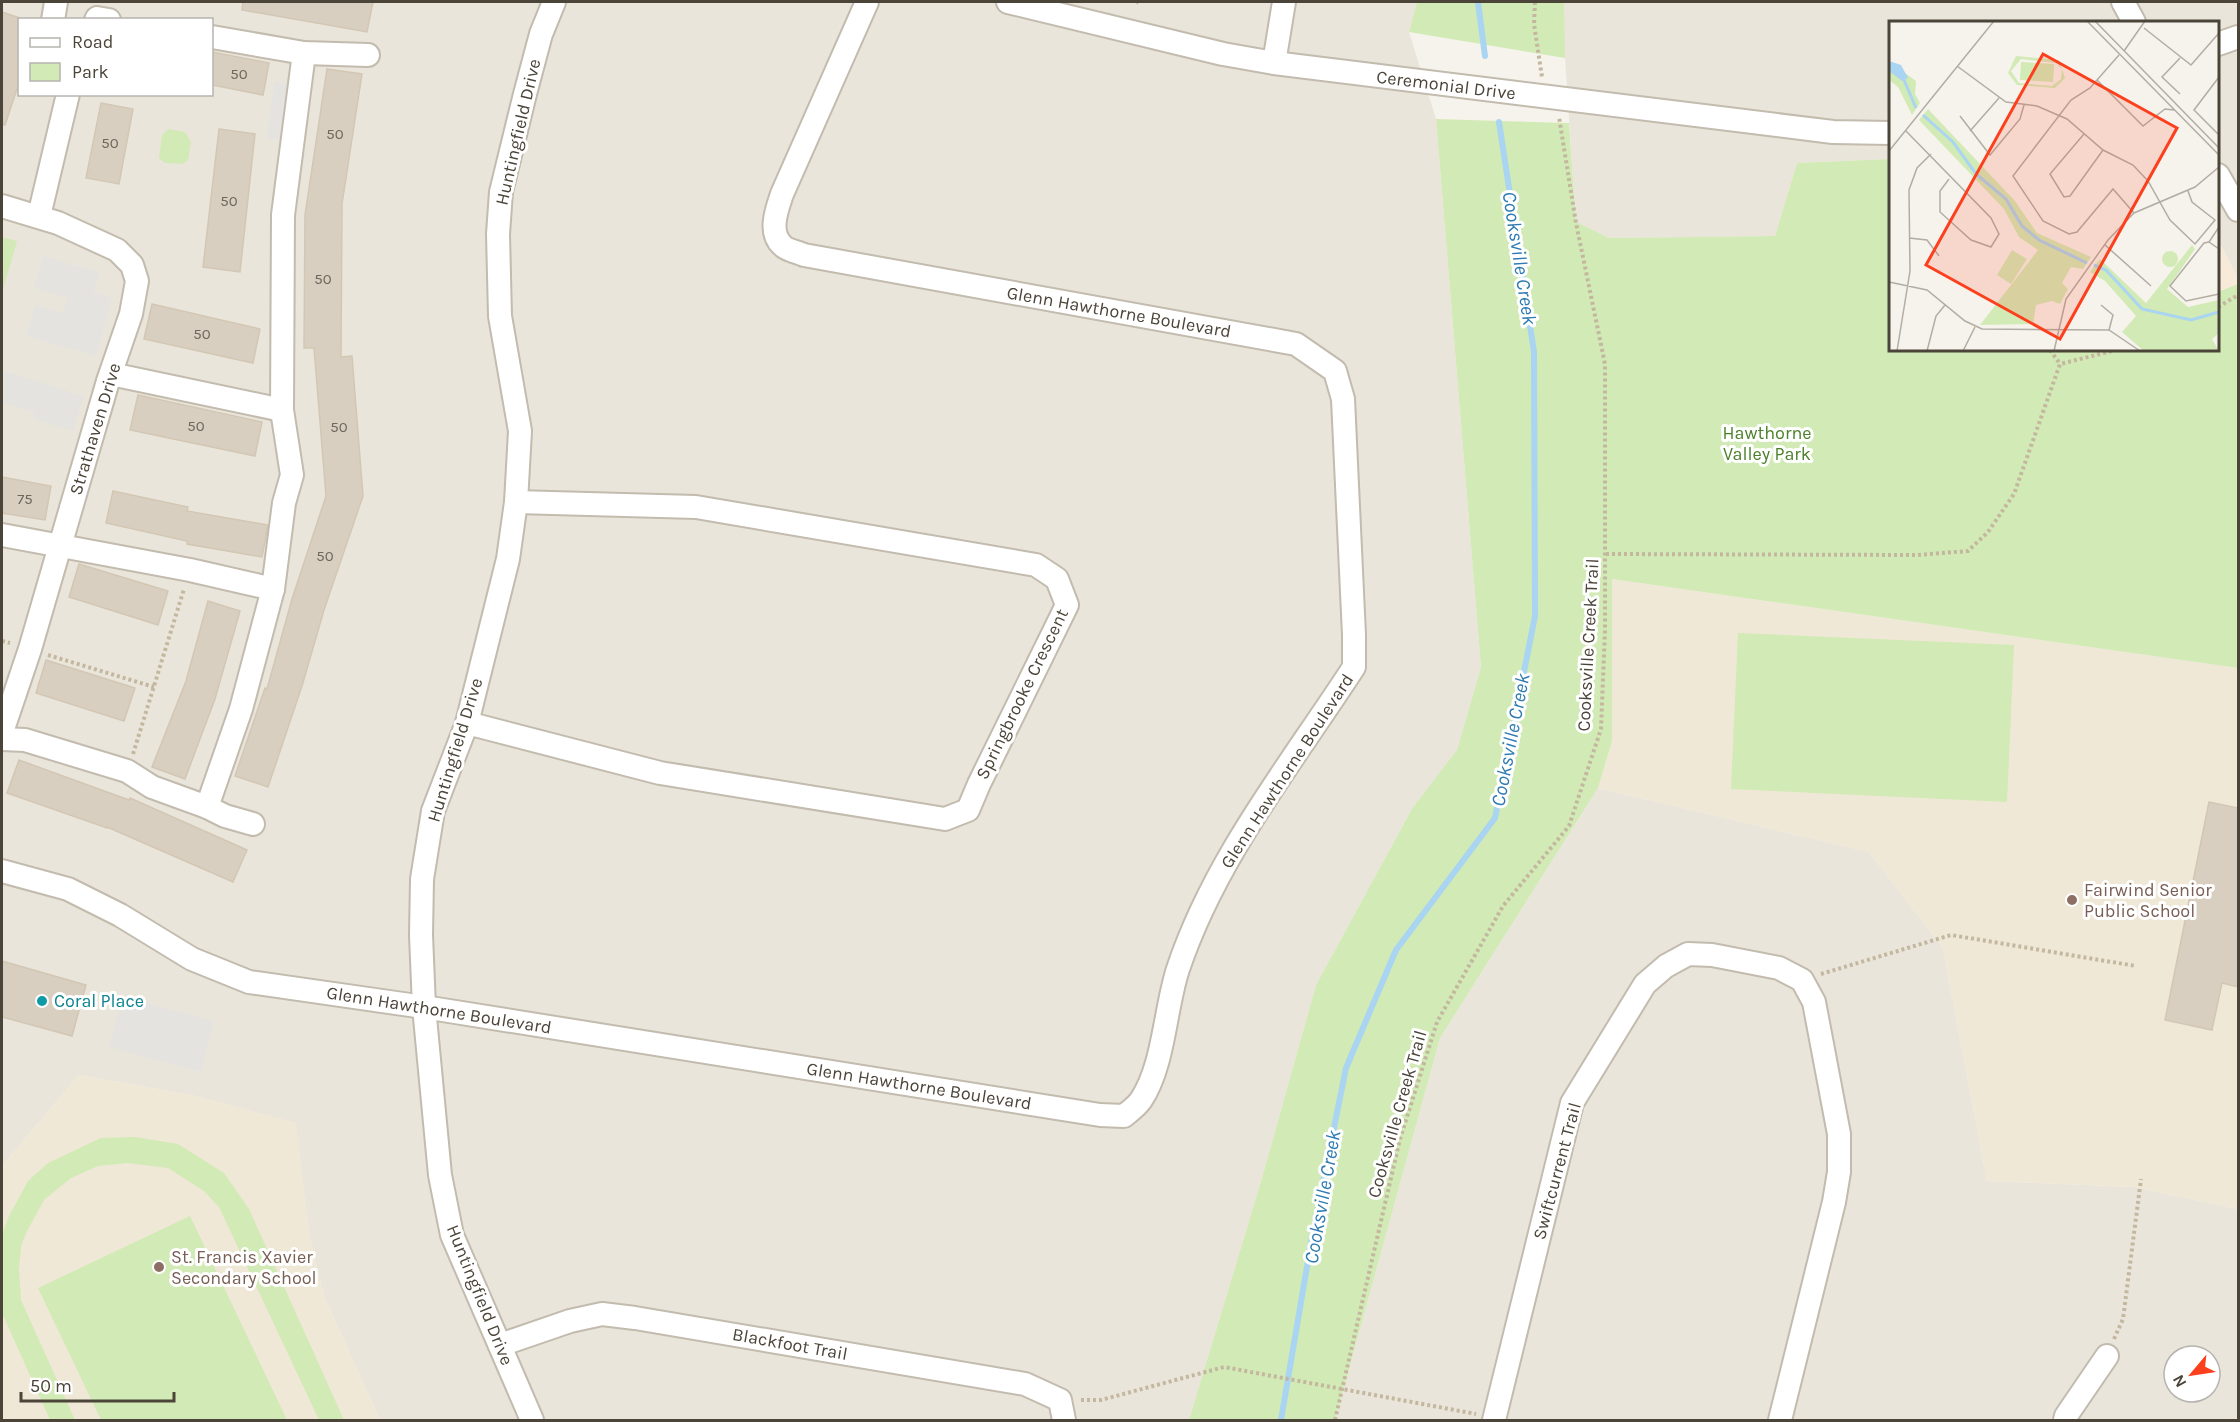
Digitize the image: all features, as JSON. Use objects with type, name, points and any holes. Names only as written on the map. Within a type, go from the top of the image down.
[{"type":"street","points":[[53,18],[56,2]]},
{"type":"street","name":"Huntingfield Drive","points":[[532,1420],[472,1286],[452,1235],[440,1175],[424,1006],[421,935],[422,879],[434,811],[467,723],[508,559],[516,502],[520,431],[500,316],[498,234],[501,192],[541,34],[554,2]]},
{"type":"street","name":"Glenn Hawthorne Boulevard","points":[[2,871],[68,889],[120,915],[192,959],[249,982],[424,1006],[1100,1115],[1124,1116],[1140,1100],[1153,1072],[1178,969],[1204,907],[1233,849],[1354,667],[1343,399],[1335,371],[1296,344],[804,255],[782,246],[775,233],[776,214],[782,194],[867,2]]},
{"type":"street","name":"Ceremonial Drive","points":[[1008,2],[1223,54],[1274,63],[1833,132],[1889,133]]},
{"type":"street","points":[[1274,63],[1284,2]]},
{"type":"street","points":[[2123,2],[2133,21]]},
{"type":"street","points":[[213,37],[304,53],[368,55]]},
{"type":"street","points":[[2219,43],[2238,37]]},
{"type":"street","points":[[207,807],[240,709],[273,590],[284,503],[292,475],[282,410],[283,215],[304,53]]},
{"type":"street","points":[[39,216],[68,96]]},
{"type":"street","points":[[2219,178],[2238,210]]},
{"type":"street","name":"Strathaven Drive","points":[[2,206],[39,216],[117,250],[132,265],[137,281],[136,293],[30,649],[2,732]]},
{"type":"street","points":[[111,374],[282,410]]},
{"type":"street","name":"Springbrooke Crescent","points":[[467,723],[660,773],[945,819],[968,810],[1067,604],[1057,579],[1036,566],[696,507],[516,502]]},
{"type":"street","points":[[2,535],[190,570],[273,590]]},
{"type":"street","points":[[2,739],[25,740],[127,771],[152,787],[253,825]]},
{"type":"street","name":"Swiftcurrent Trail","points":[[1494,1419],[1572,1103],[1645,984],[1666,966],[1688,954],[1712,955],[1779,968],[1802,980]]},
{"type":"street","points":[[1780,1420],[1834,1202],[1839,1172],[1839,1134],[1814,1002],[1802,980]]},
{"type":"street","name":"Blackfoot Trail","points":[[500,1345],[602,1314],[1025,1384],[1062,1410]]},
{"type":"street","points":[[2065,1420],[2107,1356]]},
{"type":"path","name":"Cooksville Creek Trail","points":[[1335,1420],[1400,1140],[1437,1022],[1503,906],[1569,826],[1601,729],[1606,554],[1605,364],[1576,223],[1561,127],[1539,66],[1534,24],[1536,2]]},
{"type":"path","points":[[2219,306],[2238,296]]},
{"type":"path","points":[[2051,351],[2060,364]]},
{"type":"path","points":[[2060,364],[2112,351]]},
{"type":"path","points":[[1606,554],[1917,555],[1968,550],[1989,532],[2014,494],[2060,364]]},
{"type":"path","points":[[127,771],[190,570]]},
{"type":"path","points":[[2,641],[154,687]]},
{"type":"path","points":[[1802,980],[1951,935],[2136,966]]},
{"type":"path","points":[[2107,1356],[2123,1319],[2141,1179]]},
{"type":"path","points":[[1062,1410],[1224,1367],[1494,1419]]},
{"type":"shaded area","points":[[2,2],[1417,2],[1409,32],[1436,119],[1481,667],[1457,750],[1413,807],[1316,985],[1262,1178],[1189,1420],[380,1420],[325,1299],[309,1235],[295,1123],[195,1096],[79,1075],[2,1166]]},
{"type":"shaded area","points":[[1564,2],[2238,2],[2238,278],[2219,242],[2219,21],[1889,21],[1889,159],[1797,163],[1775,236],[1609,238],[1576,223],[1563,28]]},
{"type":"shaded area","points":[[274,82],[289,84],[281,140],[267,138]]},
{"type":"shaded area","points":[[2219,242],[2238,278],[2238,284],[2219,292]]},
{"type":"shaded area","points":[[43,256],[100,272],[94,292],[112,298],[96,356],[26,336],[35,305],[63,313],[68,298],[34,288]]},
{"type":"shaded area","points":[[2,370],[84,396],[73,431],[33,419],[34,412],[4,403],[2,410]]},
{"type":"shaded area","name":"Fairwind Senior Public School","points":[[1612,579],[2238,668],[2238,1209],[2134,1187],[1987,1181],[1943,948],[1869,852],[1598,788],[1612,741]]},
{"type":"shaded area","points":[[1598,788],[1869,852],[1943,948],[1987,1181],[2134,1187],[2238,1209],[2238,1420],[1335,1420],[1440,1038]]},
{"type":"shaded area","points":[[122,997],[214,1021],[201,1072],[109,1047]]},
{"type":"shaded area","name":"St. Francis Xavier Secondary School","points":[[79,1075],[195,1096],[296,1123],[309,1235],[325,1299],[380,1420],[2,1420],[2,1166]]},
{"type":"green space","points":[[1417,2],[1564,2],[1565,58],[1409,32]]},
{"type":"green space","name":"Hawthorne Valley Park","points":[[1436,119],[1569,123],[1576,222],[1609,238],[1775,236],[1797,163],[1889,159],[1889,351],[2219,351],[2219,292],[2238,284],[2238,668],[1612,579],[1612,741],[1598,788],[1440,1038],[1335,1420],[1189,1420],[1262,1178],[1316,985],[1413,807],[1457,750],[1481,667]]},
{"type":"green space","points":[[168,129],[185,132],[191,142],[188,160],[182,164],[165,163],[159,158],[162,135]]},
{"type":"green space","points":[[2,237],[17,241],[2,293]]},
{"type":"green space","points":[[1738,633],[2014,645],[2007,802],[1731,789]]},
{"type":"green space","points":[[135,1137],[178,1144],[224,1173],[249,1209],[344,1420],[319,1420],[219,1207],[204,1191],[168,1168],[128,1163],[98,1166],[71,1178],[44,1200],[21,1246],[19,1270],[21,1300],[75,1420],[50,1420],[2,1313],[2,1235],[8,1218],[28,1181],[48,1163],[101,1138]]},
{"type":"green space","points":[[190,1216],[287,1420],[101,1420],[38,1288]]},
{"type":"building","points":[[243,2],[373,2],[367,32],[242,10]]},
{"type":"building","points":[[2,12],[20,18],[18,18],[18,86],[5,125],[2,124]]},
{"type":"building","points":[[213,52],[269,63],[263,95],[213,85]]},
{"type":"building","points":[[327,69],[362,74],[342,204],[341,357],[352,356],[363,496],[268,787],[235,776],[265,688],[267,689],[292,599],[326,496],[314,348],[304,348],[305,215]]},
{"type":"building","points":[[101,103],[133,109],[119,184],[86,178]]},
{"type":"building","points":[[219,129],[255,134],[240,272],[203,267]]},
{"type":"building","points":[[152,304],[260,329],[253,363],[144,339]]},
{"type":"building","points":[[138,395],[262,422],[255,456],[130,430]]},
{"type":"building","points":[[2,477],[51,486],[45,520],[2,513]]},
{"type":"building","points":[[113,491],[188,507],[187,511],[268,525],[262,557],[187,544],[187,541],[106,523]]},
{"type":"building","points":[[79,564],[168,591],[158,625],[69,597]]},
{"type":"building","points":[[208,601],[240,611],[215,699],[185,779],[152,767],[186,681]]},
{"type":"building","points":[[46,660],[135,688],[124,721],[36,693]]},
{"type":"building","points":[[19,760],[129,800],[130,798],[247,850],[233,882],[107,827],[7,793]]},
{"type":"building","points":[[2209,802],[2238,808],[2238,987],[2222,983],[2212,1030],[2165,1020]]},
{"type":"building","name":"Coral Place","points":[[2,961],[86,985],[72,1036],[2,1017]]},
{"type":"waterway","name":"Cooksville Creek","points":[[1478,2],[1485,56]]},
{"type":"waterway","name":"Cooksville Creek","points":[[1281,1420],[1312,1237],[1346,1068],[1396,950],[1495,818],[1535,616],[1534,352],[1499,122]]},
{"type":"place","name":"Fairwind Senior Public School","points":[[2072,900]]},
{"type":"place","name":"Coral Place","points":[[42,1001]]},
{"type":"place","name":"St. Francis Xavier Secondary School","points":[[159,1267]]}]
